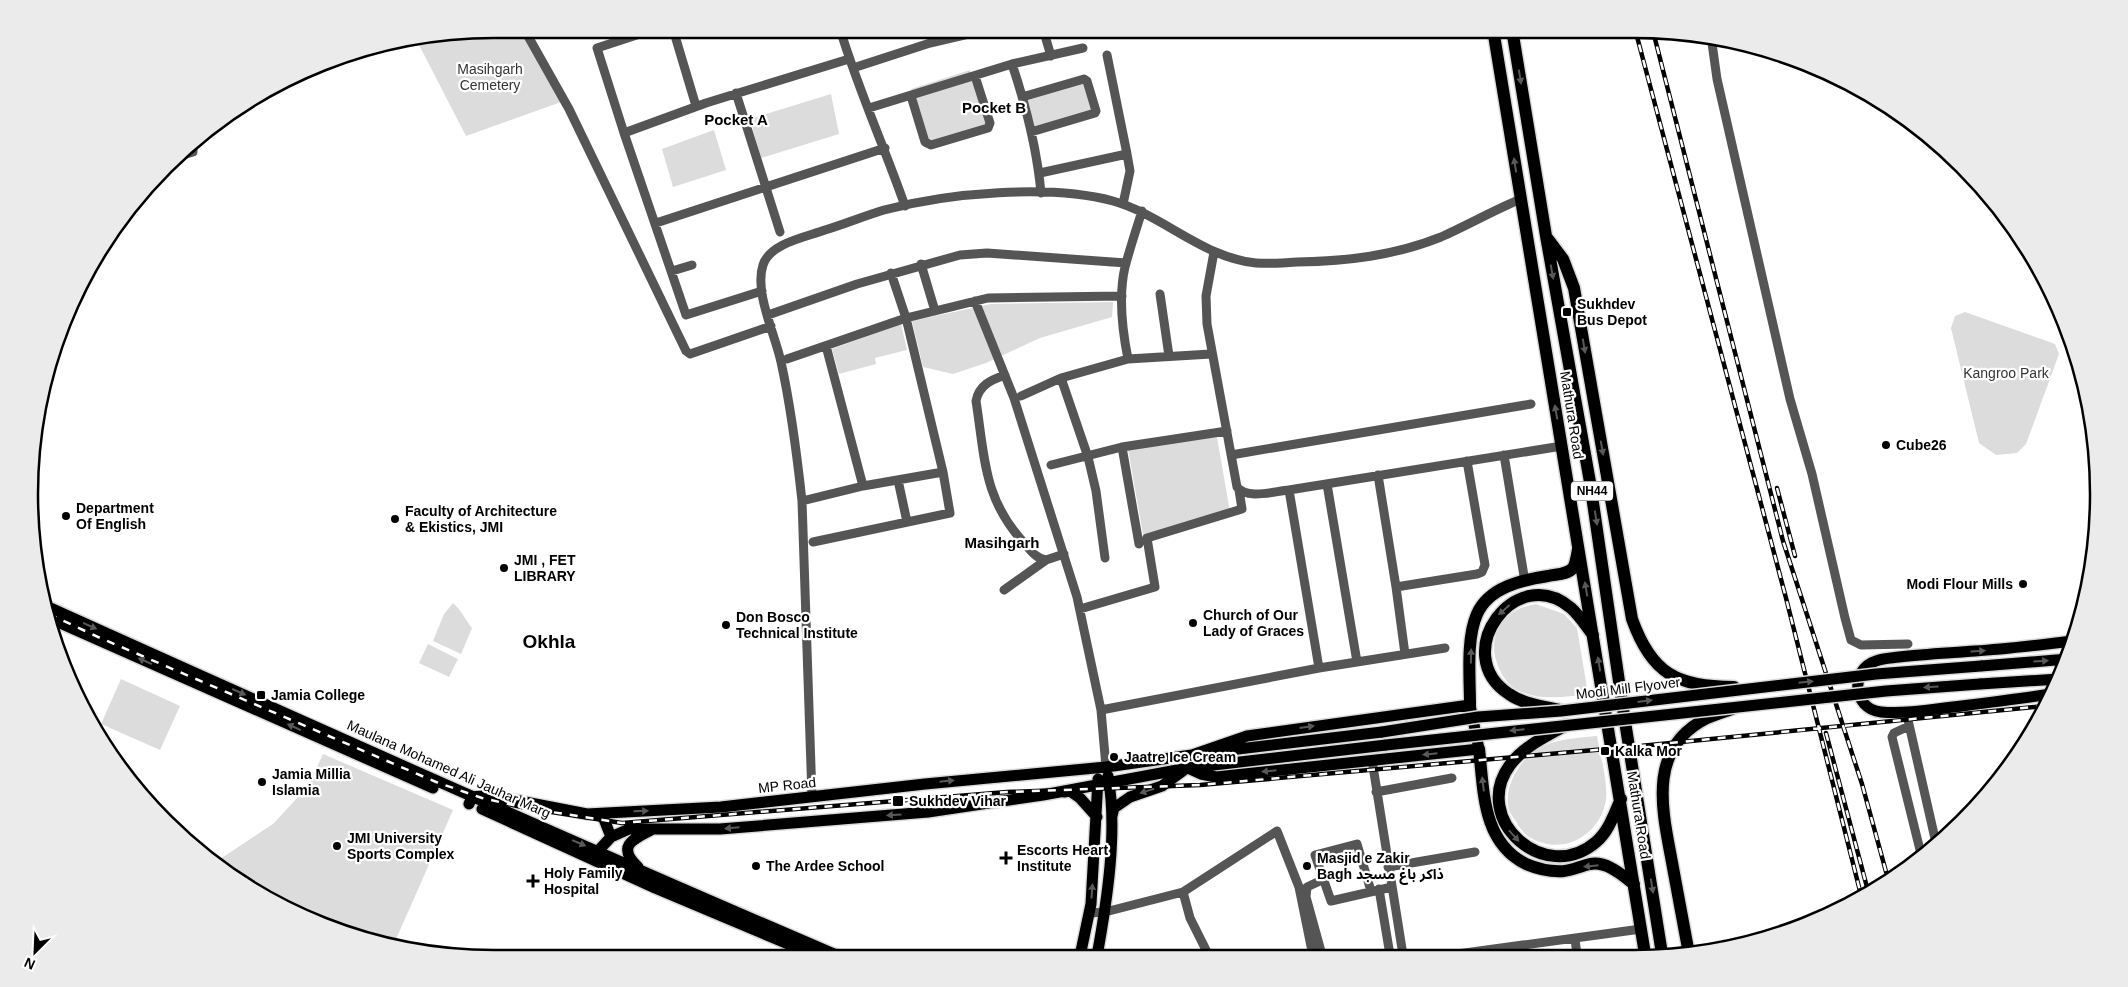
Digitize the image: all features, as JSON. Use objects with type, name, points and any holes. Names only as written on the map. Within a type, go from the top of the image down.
[{"type":"highway","name":"Mathura Road","points":[[1494,38],[1644,950]]},
{"type":"highway","name":"Mathura Road","points":[[1513,38],[1546,236],[1590,482],[1623,709],[1661,949]]},
{"type":"highway","points":[[1546,236],[1563,259],[1574,288],[1632,619],[1640,642],[1660,667],[1679,680],[1714,687],[1754,687]]},
{"type":"highway","points":[[1470,705],[1471,635],[1477,614],[1486,599],[1499,589],[1567,573],[1575,562],[1579,546]]},
{"type":"highway","points":[[1562,711],[1517,699],[1501,688],[1490,672],[1487,663],[1485,643],[1488,634],[1496,616],[1503,609],[1520,599],[1549,597],[1570,608],[1594,637]]},
{"type":"highway","points":[[1688,947],[1662,812],[1663,774],[1674,747],[1694,726],[1707,718],[1744,705]]},
{"type":"highway","points":[[1566,725],[1527,748],[1509,766],[1503,778],[1499,803],[1507,828],[1525,846],[1549,856],[1562,856],[1586,849],[1597,841],[1612,820],[1621,799]]},
{"type":"highway","points":[[1479,749],[1490,823],[1497,838],[1508,852],[1530,866],[1547,870],[1564,871],[1590,864],[1602,865],[1614,870],[1634,884]]},
{"type":"main road","name":"Maulana Mohamed Ali Jauhar Marg","points":[[52,609],[165,665]]},
{"type":"main road","name":"Maulana Mohamed Ali Jauhar Marg","points":[[56,621],[165,665],[596,856],[803,950]]},
{"type":"main road","points":[[2043,695],[1906,713],[1878,712],[1869,708],[1862,701],[1858,692],[1858,682],[1861,672],[1877,660],[1923,654],[1990,650],[2065,642]]},
{"type":"main road","name":"Modi Mill Flyover","points":[[1192,755],[1382,732],[1478,717],[1562,711],[1876,674],[2059,660]]},
{"type":"main road","points":[[1044,795],[1188,768],[1454,736],[1886,691],[2050,681]]},
{"type":"main road","points":[[1188,768],[1201,774],[1216,777],[1479,749],[1470,705],[1247,736],[1192,755]]},
{"type":"main road","name":"MP Road","points":[[470,800],[488,795],[587,814],[721,807],[925,784],[1101,767],[1192,755]]},
{"type":"main road","points":[[1101,767],[1103,784],[1112,818]]},
{"type":"main road","points":[[1099,950],[1105,912],[1114,808],[1130,797],[1162,786],[1188,768]]},
{"type":"main road","points":[[1081,950],[1090,913],[1097,817],[1103,784]]},
{"type":"main road","points":[[596,856],[611,837],[629,829],[720,829],[928,812],[1070,791],[1080,798],[1097,817]]},
{"type":"main road","points":[[602,814],[611,837]]},
{"type":"main road","points":[[646,874],[629,858],[627,852],[630,843],[637,837],[655,828]]},
{"type":"main road","name":"Maulana Mohamed Ali Jauhar Marg","points":[[596,856],[646,874],[824,950]]},
{"type":"street","points":[[529,38],[569,109],[686,351],[690,354],[771,326]]},
{"type":"street","points":[[628,38],[597,48],[624,133],[687,315],[762,291]]},
{"type":"street","points":[[676,38],[696,106]]},
{"type":"street","points":[[843,38],[905,206]]},
{"type":"street","points":[[853,68],[951,38]]},
{"type":"street","points":[[1046,38],[1051,56]]},
{"type":"street","points":[[1712,44],[1717,79],[1790,399],[1812,474],[1844,618],[1851,640],[1861,645],[1908,644]]},
{"type":"street","points":[[869,108],[1012,64],[1082,48]]},
{"type":"street","points":[[1107,55],[1130,171],[1123,204]]},
{"type":"street","points":[[624,133],[696,106],[849,59]]},
{"type":"street","points":[[1012,64],[1031,132],[1040,173],[1041,193]]},
{"type":"street","points":[[911,96],[925,142],[932,145],[988,128],[990,123],[976,76]]},
{"type":"street","points":[[1022,97],[1084,80],[1087,81],[1096,111],[1095,113],[1031,132]]},
{"type":"street","points":[[736,94],[764,187],[780,232]]},
{"type":"street","points":[[656,223],[885,148]]},
{"type":"street","points":[[1040,173],[1127,154]]},
{"type":"street","points":[[812,797],[802,501],[798,463],[781,361],[762,291],[762,267],[768,256],[777,249],[806,236],[905,206],[972,195],[1041,193],[1090,196],[1123,204],[1142,211],[1214,252],[1254,263],[1364,259],[1403,250],[1442,236],[1521,199]]},
{"type":"street","points":[[1128,359],[1123,334],[1122,296],[1126,263],[1142,211]]},
{"type":"street","points":[[1080,609],[1155,587],[1147,538],[1242,509],[1211,354],[1207,324],[1206,296],[1214,252]]},
{"type":"street","points":[[768,315],[891,273],[960,255],[986,253],[1126,263]]},
{"type":"street","points":[[921,264],[935,311]]},
{"type":"street","points":[[672,271],[692,266]]},
{"type":"street","points":[[813,542],[950,513],[943,472],[906,318],[891,273]]},
{"type":"street","points":[[1160,294],[1168,356]]},
{"type":"street","points":[[787,359],[906,318],[988,298],[1122,296]]},
{"type":"street","points":[[975,301],[1005,375],[1064,554],[1080,609],[1101,710],[1101,767]]},
{"type":"street","points":[[826,346],[862,486]]},
{"type":"street","points":[[1021,396],[1061,378],[1128,359],[1211,354]]},
{"type":"street","points":[[1005,375],[984,385],[978,393],[976,401],[988,483],[997,505],[1012,530],[1034,554],[1046,560]]},
{"type":"street","points":[[1061,378],[1088,457],[1096,491],[1105,558]]},
{"type":"street","points":[[1231,455],[1531,404]]},
{"type":"street","points":[[1051,465],[1122,447],[1226,431]]},
{"type":"street","points":[[1239,490],[1250,494],[1289,490],[1562,446]]},
{"type":"street","points":[[1122,447],[1139,544]]},
{"type":"street","points":[[1504,455],[1525,582]]},
{"type":"street","points":[[1396,587],[1477,574],[1484,568],[1467,461]]},
{"type":"street","points":[[802,501],[862,486],[943,472]]},
{"type":"street","points":[[1378,476],[1405,654]]},
{"type":"street","points":[[898,480],[907,522]]},
{"type":"street","points":[[1326,484],[1357,662]]},
{"type":"street","points":[[1289,490],[1319,668]]},
{"type":"street","points":[[1004,590],[1046,560],[1064,554]]},
{"type":"street","points":[[1101,710],[1319,668],[1445,648]]},
{"type":"street","points":[[1906,713],[1934,837]]},
{"type":"street","points":[[1910,726],[1894,733],[1892,737],[1920,849]]},
{"type":"street","points":[[1372,760],[1402,950]]},
{"type":"street","points":[[1376,792],[1452,778]]},
{"type":"street","points":[[1090,913],[1105,912],[1183,892],[1277,831],[1299,887],[1312,950]]},
{"type":"street","points":[[1389,950],[1375,890],[1357,844],[1315,855],[1322,880],[1332,901],[1375,890],[1392,887]]},
{"type":"street","points":[[1388,867],[1475,852]]},
{"type":"street","points":[[1320,950],[1306,897],[1308,887],[1322,880]]},
{"type":"street","points":[[1183,892],[1190,918],[1206,950]]},
{"type":"street","points":[[1521,950],[1575,939],[1641,930]]},
{"type":"street","points":[[1575,939],[1576,950]]},
{"type":"green space","name":"Masihgarh Cemetery","points":[[464,38],[527,38],[561,102],[466,136],[418,44]]},
{"type":"green space","points":[[970,70],[987,124],[928,143],[911,89]]},
{"type":"green space","points":[[1084,81],[1095,111],[1028,131],[1021,99]]},
{"type":"green space","points":[[831,94],[839,134],[761,158],[750,119]]},
{"type":"green space","points":[[714,130],[726,170],[673,187],[662,149]]},
{"type":"green space","points":[[1113,302],[1112,317],[1040,338],[986,363],[953,374],[923,367],[912,321],[991,304]]},
{"type":"green space","name":"Kangroo Park","points":[[1965,312],[2055,344],[2059,354],[2026,444],[2017,453],[1996,455],[1979,443],[1951,328],[1955,316]]},
{"type":"green space","points":[[901,324],[907,350],[875,358],[876,364],[839,374],[832,349]]},
{"type":"green space","points":[[1217,437],[1230,512],[1144,540],[1128,449]]},
{"type":"green space","points":[[453,603],[472,628],[461,654],[433,641],[444,614]]},
{"type":"green space","points":[[1536,604],[1564,614],[1577,628],[1588,694],[1552,697],[1534,696],[1515,689],[1503,676],[1494,650],[1498,628],[1513,612]]},
{"type":"green space","points":[[428,644],[458,659],[449,677],[419,663]]},
{"type":"green space","points":[[121,679],[180,706],[160,750],[101,724]]},
{"type":"green space","points":[[1597,736],[1606,786],[1606,800],[1596,824],[1578,840],[1566,844],[1542,843],[1529,837],[1521,829],[1509,810],[1508,793],[1513,777],[1518,769],[1535,751],[1549,744]]},
{"type":"green space","name":"JMI University Sports Complex","points":[[323,754],[453,810],[396,939],[375,934],[319,915],[265,888],[221,859],[273,824],[299,796],[303,798]]},
{"type":"railway","points":[[1637,38],[1786,598],[1860,889]]},
{"type":"railway","points":[[1655,38],[1783,541],[1862,784],[1887,874]]},
{"type":"railway","points":[[1777,488],[1795,556]]},
{"type":"railway","points":[[54,617],[436,782],[482,798],[526,808],[622,823],[1007,792],[1200,785],[1640,746],[2037,707]]},
{"type":"railway","points":[[1826,733],[1867,885]]},
{"type":"place","name":"Sukhdev Bus Depot","points":[[1567,312]]},
{"type":"place","name":"Cube26","points":[[1886,445]]},
{"type":"place","name":"Department Of English","points":[[66,516]]},
{"type":"place","name":"Faculty of Architecture & Ekistics, JMI","points":[[395,519]]},
{"type":"place","name":"JMI , FET LIBRARY","points":[[504,568]]},
{"type":"place","name":"Modi Flour Mills","points":[[2023,584]]},
{"type":"place","name":"Church of Our Lady of Graces","points":[[1193,623]]},
{"type":"place","name":"Don Bosco Technical Institute","points":[[726,625]]},
{"type":"place","name":"Jamia College","points":[[261,695]]},
{"type":"place","name":"Kalka Mor","points":[[1605,751]]},
{"type":"place","name":"Jaatre Ice Cream","points":[[1114,757]]},
{"type":"place","name":"Jamia Millia Islamia","points":[[262,782]]},
{"type":"place","name":"Sukhdev Vihar","points":[[898,801]]},
{"type":"place","name":"JMI University Sports Complex","points":[[337,846]]},
{"type":"place","name":"Escorts Heart Institute","points":[[1006,858]]},
{"type":"place","name":"The Ardee School","points":[[756,866]]},
{"type":"place","name":"Masjid e Zakir Bagh ذاکر باغ مسجد","points":[[1307,866]]},
{"type":"place","name":"Holy Family Hospital","points":[[533,881]]},
{"type":"district","name":"Pocket B","points":[[994,107]]},
{"type":"district","name":"Pocket A","points":[[736,119]]},
{"type":"district","name":"Masihgarh","points":[[1002,542]]},
{"type":"district","name":"Okhla","points":[[549,641]]}]
